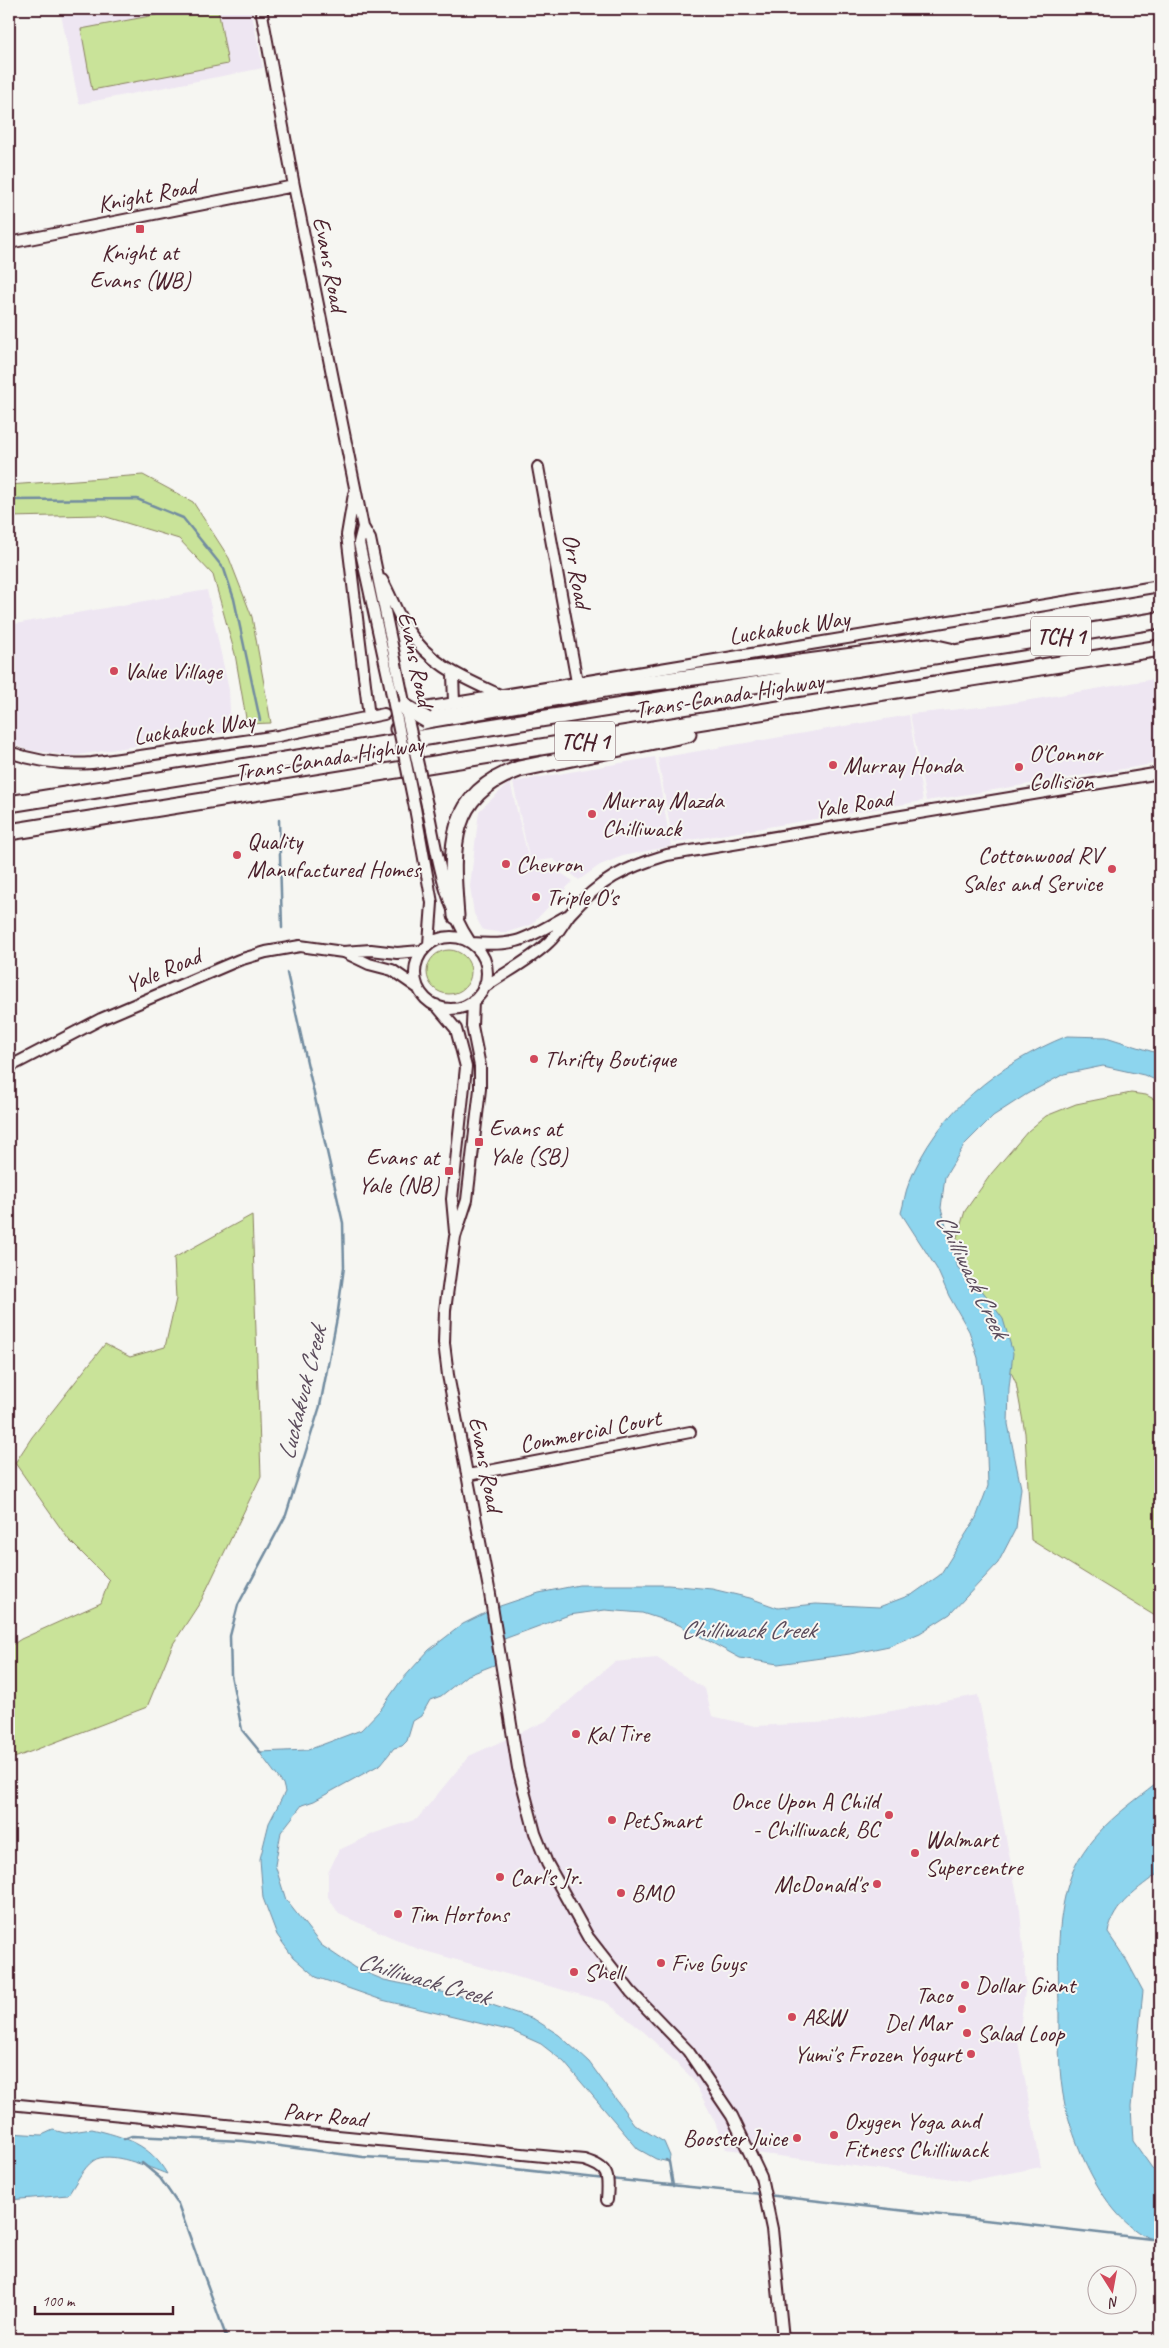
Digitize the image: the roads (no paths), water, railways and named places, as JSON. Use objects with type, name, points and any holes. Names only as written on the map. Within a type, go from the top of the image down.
[{"type":"highway","name":"Trans-Canada Highway","points":[[9,804],[1160,620]]},
{"type":"highway","points":[[404,728],[426,714],[611,688],[928,646],[961,653]]},
{"type":"highway","name":"Trans-Canada Highway","points":[[9,832],[853,699],[1160,648]]},
{"type":"highway","points":[[456,916],[454,855],[455,837],[459,824],[471,799],[482,788],[503,774],[541,764],[853,699]]},
{"type":"highway","points":[[405,707],[426,714]]},
{"type":"street","name":"Evans Road","points":[[261,9],[294,186],[363,527],[370,538],[377,571],[432,903],[425,948]]},
{"type":"street","name":"Knight Road","points":[[9,243],[294,186]]},
{"type":"street","name":"Orr Road","points":[[538,467],[577,682]]},
{"type":"street","points":[[355,488],[347,534],[369,717]]},
{"type":"street","name":"Evans Road","points":[[363,527],[359,543],[396,689],[405,707],[404,728],[427,805],[447,891],[456,916],[471,943]]},
{"type":"street","points":[[377,571],[406,628],[421,648],[453,674],[500,695]]},
{"type":"street","name":"Luckakuck Way","points":[[426,714],[454,703],[1160,586]]},
{"type":"street","points":[[453,674],[454,703]]},
{"type":"street","name":"Luckakuck Way","points":[[9,752],[32,760],[46,762],[92,763],[278,736],[384,714]]},
{"type":"street","name":"Yale Road","points":[[483,988],[550,941],[570,914],[606,880],[631,866],[667,855],[1160,773]]},
{"type":"street","name":"Yale Road","points":[[471,943],[498,945],[516,943],[531,937],[570,914]]},
{"type":"street","points":[[448,937],[458,937],[471,943],[484,958],[486,978],[483,988],[473,1001],[455,1008],[436,1005],[425,998],[418,988],[415,969],[425,948],[448,937]]},
{"type":"street","name":"Yale Road","points":[[9,1067],[100,1019],[239,960],[266,952],[300,946],[343,952],[371,950],[396,953],[425,948]]},
{"type":"street","name":"Yale Road","points":[[343,952],[368,964],[392,970],[418,988]]},
{"type":"street","name":"Evans Road","points":[[473,1001],[472,1026],[480,1066],[480,1089],[467,1200],[455,1237],[445,1310],[444,1343],[448,1376],[490,1594],[525,1801],[547,1863],[588,1937],[608,1965],[688,2051],[732,2116],[760,2177],[772,2229],[783,2339]]},
{"type":"street","name":"Evans Road","points":[[436,1005],[456,1028],[466,1068],[452,1199],[455,1237]]},
{"type":"street","name":"Commercial Court","points":[[468,1474],[690,1432]]},
{"type":"street","name":"Parr Road","points":[[9,2104],[584,2160],[600,2165],[606,2171],[608,2183],[607,2200]]},
{"type":"water","name":"Chilliwack Creek","points":[[1067,1036],[1106,1037],[1160,1054],[1160,1082],[1144,1075],[1103,1066],[1064,1074],[1027,1094],[993,1116],[965,1144],[945,1177],[941,1208],[958,1268],[981,1289],[1003,1319],[1013,1353],[1009,1388],[1008,1424],[1021,1488],[1016,1528],[998,1563],[950,1614],[920,1633],[889,1646],[850,1654],[778,1664],[740,1658],[679,1625],[642,1613],[605,1610],[569,1615],[504,1639],[499,1649],[499,1659],[494,1665],[466,1676],[441,1696],[430,1700],[421,1716],[413,1721],[407,1741],[402,1746],[394,1748],[381,1764],[314,1801],[302,1805],[281,1832],[275,1865],[286,1900],[321,1945],[355,1968],[384,1980],[471,1998],[534,2019],[559,2035],[589,2062],[634,2124],[664,2142],[670,2156],[669,2162],[656,2159],[638,2149],[564,2062],[541,2044],[512,2031],[382,2000],[316,1977],[293,1957],[277,1935],[263,1898],[260,1859],[269,1823],[285,1792],[283,1784],[259,1752],[308,1750],[361,1730],[381,1709],[400,1682],[429,1650],[463,1624],[497,1607],[539,1593],[579,1585],[668,1585],[712,1589],[750,1598],[778,1608],[816,1604],[879,1607],[913,1594],[940,1575],[976,1518],[988,1486],[986,1428],[978,1358],[969,1331],[949,1296],[937,1269],[901,1213],[909,1183],[921,1157],[953,1113],[994,1076],[1042,1047]]},
{"type":"water","points":[[1160,1781],[1160,1872],[1135,1891],[1121,1906],[1115,1914],[1108,1933],[1127,1961],[1143,1991],[1131,2107],[1133,2141],[1152,2168],[1160,2174],[1160,2242],[1142,2235],[1111,2206],[1098,2186],[1077,2144],[1065,2105],[1061,2081],[1058,1973],[1063,1905],[1072,1873],[1079,1858],[1110,1821]]},
{"type":"water","points":[[92,2129],[136,2143],[153,2155],[167,2174],[119,2158],[100,2158],[93,2161],[86,2168],[68,2195],[9,2200],[9,2133],[42,2135],[53,2130],[65,2133]]},
{"type":"waterway","name":"Luckakuck Creek","points":[[9,500],[137,499],[183,518],[224,569],[234,599],[260,720]]},
{"type":"waterway","name":"Luckakuck Creek","points":[[279,820],[282,928]]},
{"type":"waterway","name":"Luckakuck Creek","points":[[261,1753],[242,1730],[231,1675],[230,1636],[238,1605],[286,1515],[320,1406],[337,1318],[344,1267],[343,1223],[287,973]]},
{"type":"waterway","name":"Chilliwack Creek","points":[[124,2139],[132,2136],[243,2141],[363,2157],[451,2162],[605,2179]]},
{"type":"waterway","name":"Chilliwack Creek","points":[[666,2160],[669,2162],[673,2186]]},
{"type":"waterway","points":[[142,2163],[160,2178],[178,2204],[227,2339]]},
{"type":"waterway","points":[[610,2179],[761,2194]]},
{"type":"waterway","points":[[767,2195],[1151,2239]]},
{"type":"place","name":"Knight at Evans (WB)","points":[[140,229]]},
{"type":"place","name":"Value Village","points":[[114,671]]},
{"type":"place","name":"Murray Honda","points":[[833,765]]},
{"type":"place","name":"O'Connor Collision","points":[[1019,767]]},
{"type":"place","name":"Murray Mazda Chilliwack","points":[[592,814]]},
{"type":"place","name":"Quality Manufactured Homes","points":[[237,855]]},
{"type":"place","name":"Chevron","points":[[506,864]]},
{"type":"place","name":"Cottonwood RV Sales and Service","points":[[1112,869]]},
{"type":"place","name":"Triple O's","points":[[536,897]]},
{"type":"place","name":"Thrifty Boutique","points":[[534,1059]]},
{"type":"place","name":"Evans at Yale (SB)","points":[[479,1142]]},
{"type":"place","name":"Evans at Yale (NB)","points":[[449,1171]]},
{"type":"place","name":"Kal Tire","points":[[576,1734]]},
{"type":"place","name":"Once Upon A Child - Chilliwack, BC","points":[[889,1815]]},
{"type":"place","name":"PetSmart","points":[[612,1820]]},
{"type":"place","name":"Walmart Supercentre","points":[[915,1853]]},
{"type":"place","name":"Carl's Jr.","points":[[500,1877]]},
{"type":"place","name":"McDonald's","points":[[877,1884]]},
{"type":"place","name":"BMO","points":[[621,1893]]},
{"type":"place","name":"Tim Hortons","points":[[398,1914]]},
{"type":"place","name":"Five Guys","points":[[661,1963]]},
{"type":"place","name":"Shell","points":[[574,1972]]},
{"type":"place","name":"Dollar Giant","points":[[965,1985]]},
{"type":"place","name":"Taco Del Mar","points":[[962,2009]]},
{"type":"place","name":"A&W","points":[[792,2017]]},
{"type":"place","name":"Salad Loop","points":[[967,2033]]},
{"type":"place","name":"Yumi's Frozen Yogurt","points":[[971,2054]]},
{"type":"place","name":"Oxygen Yoga and Fitness Chilliwack","points":[[834,2135]]},
{"type":"place","name":"Booster Juice","points":[[797,2138]]}]
